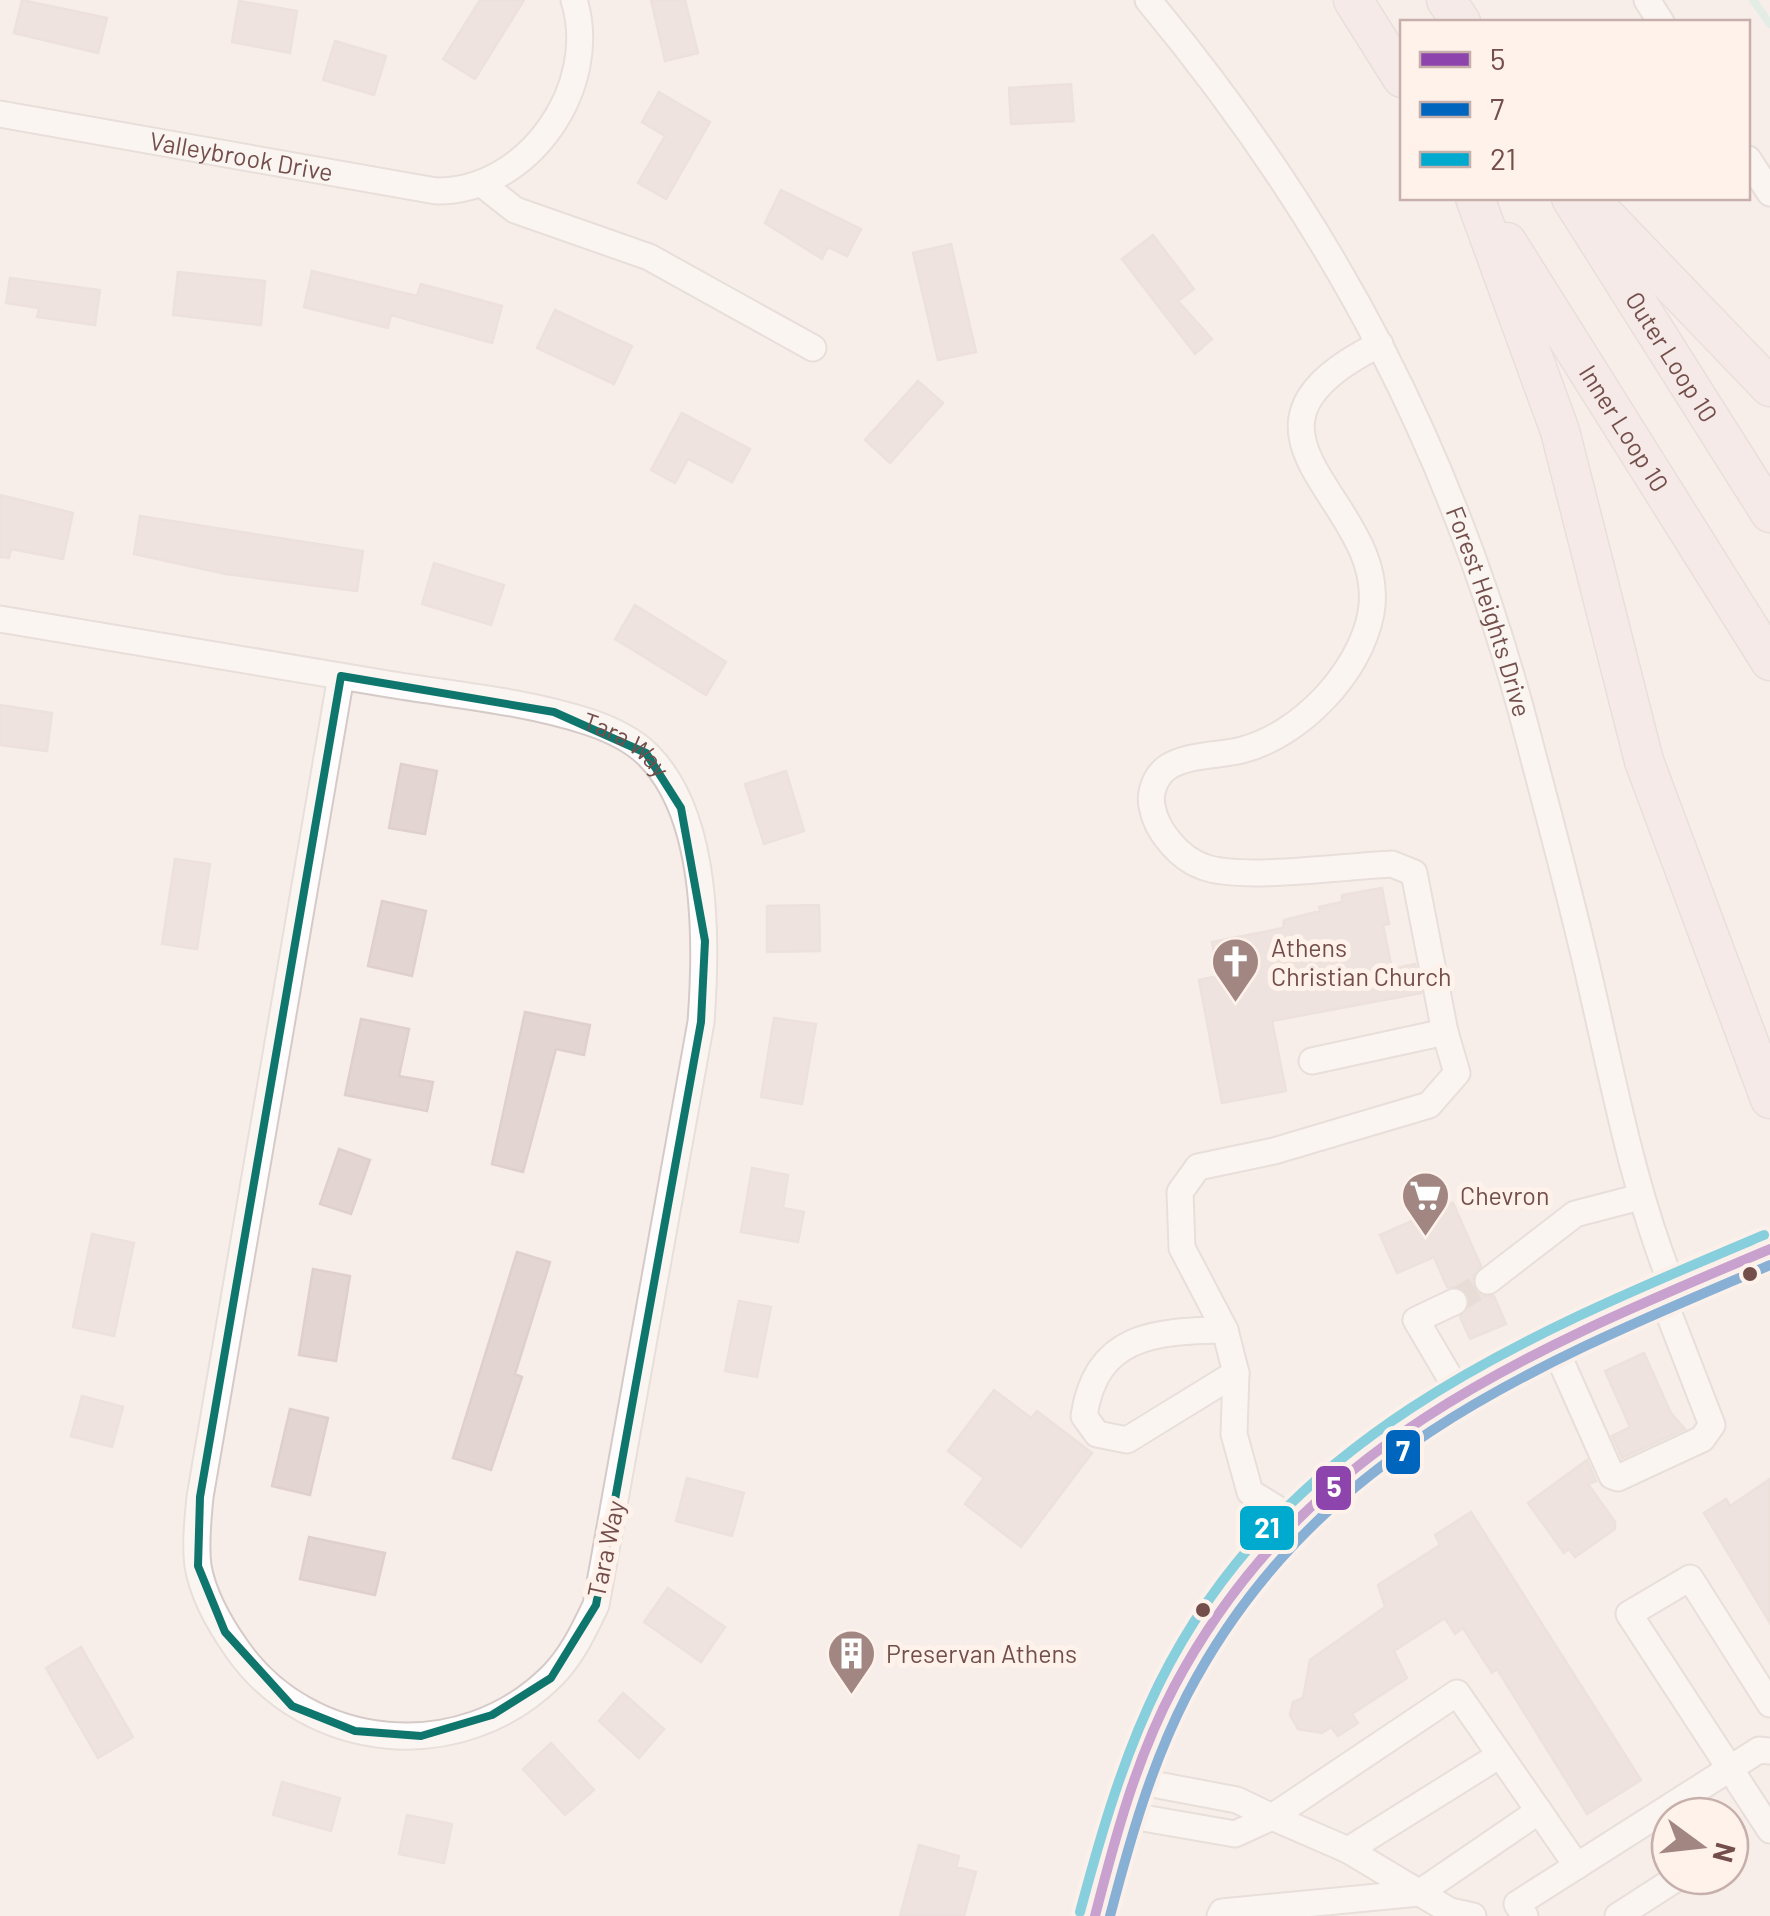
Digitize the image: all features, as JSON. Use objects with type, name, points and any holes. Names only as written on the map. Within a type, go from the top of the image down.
[{"type":"highway","points":[[1353,0],[1400,75]]},
{"type":"highway","points":[[1478,200],[1560,431],[1644,761],[1770,1099]]},
{"type":"highway","name":"Inner Loop 10","points":[[1478,200],[1770,660]]},
{"type":"highway","name":"Outer Loop 10","points":[[1572,200],[1770,513]]},
{"type":"highway","points":[[1590,200],[1770,387]]},
{"type":"main road","points":[[1095,1916],[1120,1814],[1162,1705],[1224,1604],[1295,1520],[1384,1442],[1459,1393],[1668,1293],[1770,1250]]},
{"type":"street","name":"Valleybrook Drive","points":[[0,114],[436,192],[482,184],[539,140],[574,92],[582,55],[574,0]]},
{"type":"street","name":"Forest Heights Drive","points":[[1148,0],[1258,138],[1380,344],[1445,478],[1495,616],[1590,979],[1640,1197],[1712,1425],[1702,1439],[1618,1478],[1612,1476],[1554,1346]]},
{"type":"street","points":[[1750,161],[1770,193]]},
{"type":"street","points":[[482,184],[515,210],[649,257],[813,348]]},
{"type":"street","points":[[1295,1520],[1250,1492],[1234,1434],[1236,1373],[1225,1330],[1182,1248],[1180,1192],[1198,1167],[1274,1151],[1429,1105],[1457,1073],[1445,1032],[1417,881],[1408,868],[1392,864],[1214,870],[1175,848],[1152,806],[1153,786],[1170,766],[1238,752],[1280,734],[1322,698],[1356,653],[1370,617],[1373,581],[1361,544],[1308,462],[1302,441],[1304,418],[1322,378],[1338,365],[1380,344]]},
{"type":"street","name":"Tara Way","points":[[0,619],[340,676],[554,712],[624,737],[666,776],[681,808],[694,860],[705,941],[701,1022],[596,1604],[568,1658],[551,1678],[492,1715],[458,1729],[422,1736],[355,1731],[292,1706],[246,1662],[225,1632],[198,1566],[200,1497],[340,676]]},
{"type":"street","points":[[1312,1061],[1445,1032]]},
{"type":"street","points":[[1488,1282],[1575,1214],[1640,1197]]},
{"type":"street","points":[[1454,1302],[1416,1320],[1459,1393]]},
{"type":"street","points":[[1225,1330],[1188,1331],[1127,1343],[1090,1381],[1084,1416],[1097,1434],[1127,1440],[1236,1373]]},
{"type":"street","points":[[1770,1704],[1690,1578],[1629,1614],[1770,1830]]},
{"type":"street","points":[[1120,1814],[1235,1834],[1272,1817],[1456,1693],[1577,1866]]},
{"type":"street","points":[[1131,1780],[1237,1800],[1348,1850],[1450,1911],[1476,1916],[1521,1910],[1577,1866],[1730,1768],[1759,1750],[1770,1751]]},
{"type":"street","points":[[1348,1850],[1500,1755]]},
{"type":"street","points":[[1220,1916],[1222,1912],[1419,1893],[1539,1812]]},
{"type":"street","points":[[1618,1916],[1650,1895]]},
{"type":"highlighted area","points":[[341,676],[554,712],[646,753],[681,808],[705,941],[701,1022],[596,1605],[551,1678],[492,1715],[421,1736],[355,1731],[292,1706],[225,1632],[198,1566],[200,1497]]},
{"type":"building","points":[[22,0],[107,18],[98,53],[14,33]]},
{"type":"building","points":[[480,0],[524,0],[475,79],[443,59]]},
{"type":"building","points":[[651,0],[685,0],[698,53],[665,61]]},
{"type":"building","points":[[239,1],[297,11],[290,53],[232,42]]},
{"type":"building","points":[[335,41],[386,56],[374,95],[323,80]]},
{"type":"building","points":[[1071,84],[1074,121],[1011,124],[1009,88]]},
{"type":"building","points":[[659,92],[710,122],[666,199],[638,183],[665,136],[642,122]]},
{"type":"building","points":[[781,190],[861,229],[847,256],[828,247],[822,259],[765,223]]},
{"type":"building","points":[[1153,235],[1194,289],[1178,301],[1212,339],[1195,354],[1122,259]]},
{"type":"building","points":[[951,244],[976,352],[938,360],[913,253]]},
{"type":"building","points":[[312,271],[417,296],[421,284],[502,306],[492,343],[391,315],[388,328],[304,307]]},
{"type":"building","points":[[178,272],[265,281],[261,325],[173,315]]},
{"type":"building","points":[[10,278],[100,290],[95,325],[37,317],[39,308],[6,303]]},
{"type":"building","points":[[555,310],[632,346],[614,384],[537,348]]},
{"type":"building","points":[[918,381],[943,403],[890,463],[865,440]]},
{"type":"building","points":[[682,413],[750,449],[732,482],[688,459],[675,483],[651,470]]},
{"type":"building","points":[[0,495],[73,513],[63,559],[11,549],[9,558],[0,557]]},
{"type":"building","points":[[140,516],[363,551],[357,591],[226,574],[134,554]]},
{"type":"building","points":[[434,563],[504,585],[491,625],[422,604]]},
{"type":"building","points":[[635,605],[726,662],[706,695],[615,639]]},
{"type":"building","points":[[0,705],[52,713],[47,751],[0,745]]},
{"type":"building","points":[[401,764],[437,771],[425,834],[389,828]]},
{"type":"building","points":[[786,771],[804,831],[764,844],[745,784]]},
{"type":"building","points":[[175,859],[210,864],[197,949],[162,944]]},
{"type":"building","name":"Athens Christian Church","points":[[1382,888],[1389,924],[1383,925],[1392,969],[1415,964],[1421,993],[1272,1021],[1286,1091],[1222,1103],[1199,980],[1218,976],[1212,942],[1283,928],[1284,920],[1342,902],[1342,895]]},
{"type":"building","points":[[382,901],[426,911],[412,976],[368,966]]},
{"type":"building","points":[[819,905],[820,951],[767,952],[767,906]]},
{"type":"building","points":[[525,1012],[590,1025],[584,1055],[556,1049],[523,1172],[492,1164]]},
{"type":"building","points":[[774,1018],[816,1024],[802,1104],[761,1097]]},
{"type":"building","points":[[361,1019],[409,1029],[399,1076],[433,1082],[427,1111],[345,1095]]},
{"type":"building","points":[[339,1149],[370,1160],[351,1214],[320,1204]]},
{"type":"building","points":[[752,1168],[788,1175],[783,1208],[804,1212],[798,1242],[741,1232]]},
{"type":"building","points":[[1453,1203],[1481,1266],[1473,1276],[1475,1290],[1483,1296],[1494,1296],[1506,1324],[1470,1339],[1460,1317],[1470,1304],[1464,1289],[1447,1287],[1434,1257],[1397,1273],[1380,1235]]},
{"type":"building","points":[[92,1234],[134,1243],[114,1336],[73,1327]]},
{"type":"building","points":[[517,1252],[550,1262],[515,1374],[522,1377],[491,1470],[453,1458]]},
{"type":"building","points":[[313,1269],[350,1276],[336,1361],[299,1355]]},
{"type":"building","points":[[739,1301],[771,1307],[757,1377],[725,1371]]},
{"type":"building","points":[[1644,1353],[1671,1413],[1685,1429],[1622,1458],[1612,1436],[1630,1427],[1605,1371]]},
{"type":"building","points":[[994,1390],[1031,1418],[1037,1411],[1092,1453],[1021,1547],[965,1504],[984,1478],[948,1451]]},
{"type":"building","points":[[82,1396],[123,1407],[112,1447],[71,1436]]},
{"type":"building","points":[[290,1409],[328,1418],[310,1495],[272,1486]]},
{"type":"building","points":[[1587,1460],[1596,1481],[1588,1484],[1615,1522],[1615,1529],[1575,1557],[1569,1549],[1564,1553],[1528,1503]]},
{"type":"building","points":[[687,1478],[744,1493],[732,1536],[676,1521]]},
{"type":"building","points":[[1770,1479],[1770,1623],[1704,1513],[1726,1499],[1730,1506]]},
{"type":"building","points":[[1471,1512],[1641,1780],[1587,1814],[1497,1669],[1492,1673],[1463,1628],[1455,1634],[1445,1618],[1394,1651],[1407,1678],[1352,1714],[1358,1723],[1338,1736],[1331,1727],[1322,1733],[1298,1729],[1290,1715],[1293,1702],[1303,1698],[1310,1660],[1385,1607],[1378,1585],[1440,1545],[1435,1535]]},
{"type":"building","points":[[309,1537],[385,1553],[375,1595],[300,1579]]},
{"type":"building","points":[[668,1588],[725,1627],[701,1662],[644,1622]]},
{"type":"building","points":[[81,1647],[133,1737],[98,1758],[46,1668]]},
{"type":"building","points":[[623,1693],[664,1729],[639,1758],[599,1721]]},
{"type":"building","points":[[551,1743],[594,1790],[565,1815],[523,1769]]},
{"type":"building","points":[[282,1782],[340,1798],[331,1831],[273,1815]]},
{"type":"building","points":[[407,1815],[452,1824],[444,1863],[399,1854]]},
{"type":"building","points":[[919,1845],[959,1856],[956,1867],[976,1872],[964,1916],[900,1916]]},
{"type":"waterway","points":[[1753,0],[1770,24]]},
{"type":"tunnel","points":[[1454,1302],[1488,1281]]},
{"type":"transit line","name":"21","points":[[1080,1912],[1124,1768],[1159,1684],[1211,1597],[1272,1523],[1341,1459],[1417,1404],[1499,1356],[1585,1313],[1764,1235]]},
{"type":"transit line","name":"5","points":[[1095,1916],[1138,1771],[1174,1687],[1227,1602],[1288,1530],[1356,1468],[1430,1414],[1593,1326],[1770,1249]]},
{"type":"transit line","name":"7","points":[[1110,1916],[1152,1776],[1174,1721],[1239,1611],[1298,1540],[1365,1479],[1437,1427],[1515,1381],[1597,1340],[1770,1265]]},
{"type":"place","name":"Athens Christian Church","points":[[1236,1004]]},
{"type":"place","name":"Chevron","points":[[1425,1238]]},
{"type":"place","name":"Preservan Athens","points":[[851,1696]]}]
